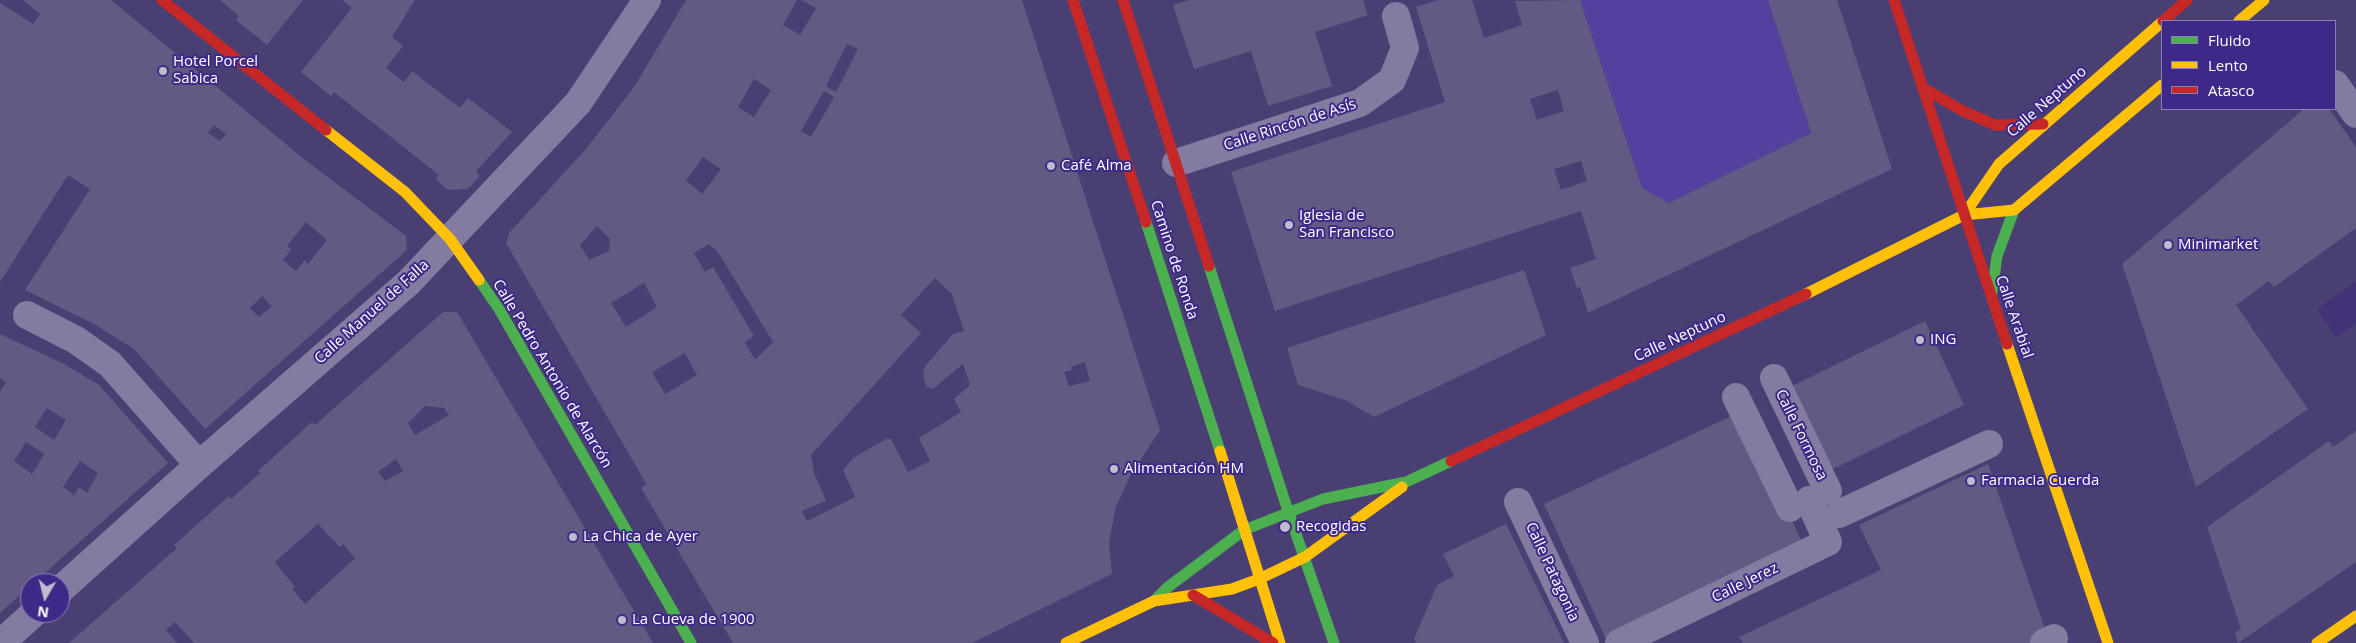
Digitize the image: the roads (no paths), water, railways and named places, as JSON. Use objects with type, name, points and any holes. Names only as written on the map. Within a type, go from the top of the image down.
[{"type":"main road","name":"Calle Pedro Antonio de Alarcón","points":[[162,0],[405,192],[450,239],[499,309],[691,643]]},
{"type":"main road","name":"Camino de Ronda","points":[[1073,0],[1280,643]]},
{"type":"main road","points":[[1123,0],[1288,511],[1334,643]]},
{"type":"main road","name":"Calle Arabial","points":[[1894,0],[2108,643]]},
{"type":"main road","name":"Calle Neptuno","points":[[2163,20],[2187,0]]},
{"type":"main road","points":[[2240,20],[2264,0]]},
{"type":"main road","name":"Calle Neptuno","points":[[1964,215],[1999,164],[2161,22]]},
{"type":"main road","points":[[1992,299],[1997,256],[2014,210],[2161,87]]},
{"type":"main road","points":[[1923,88],[1961,110],[1995,125],[2043,124]]},
{"type":"main road","name":"Calle Neptuno","points":[[1305,557],[1406,482],[1871,263],[1964,215],[2014,210]]},
{"type":"main road","name":"Calle Neptuno","points":[[1288,511],[1324,499],[1406,482]]},
{"type":"main road","points":[[1154,601],[1168,587],[1244,530],[1288,511]]},
{"type":"main road","points":[[1066,643],[1154,601],[1232,588],[1259,579],[1305,557]]},
{"type":"main road","points":[[1193,595],[1273,643]]},
{"type":"main road","points":[[2317,643],[2356,616]]},
{"type":"street","name":"Calle Manuel de Falla","points":[[70,581],[199,465],[408,283],[578,103],[647,0]]},
{"type":"street","name":"Calle Rincón de Asís","points":[[1176,163],[1360,103],[1392,80],[1406,48],[1396,16]]},
{"type":"street","points":[[2336,85],[2356,114]]},
{"type":"street","points":[[27,315],[76,340],[110,364],[199,465]]},
{"type":"street","name":"Calle Formosa","points":[[1774,378],[1817,503]]},
{"type":"street","points":[[1736,397],[1817,503],[1989,444]]},
{"type":"street","name":"Calle Patagonia","points":[[1518,502],[1585,643]]},
{"type":"street","name":"Calle Jerez","points":[[1619,643],[1828,542],[1817,503]]},
{"type":"street","points":[[1,643],[23,623]]},
{"type":"place","name":"Hotel Porcel Sabica","points":[[163,71]]},
{"type":"place","name":"Café Alma","points":[[1051,166]]},
{"type":"place","name":"Iglesia de San Francisco","points":[[1289,225]]},
{"type":"place","name":"Minimarket","points":[[2168,245]]},
{"type":"place","name":"ING","points":[[1920,340]]},
{"type":"place","name":"Alimentación HM","points":[[1114,469]]},
{"type":"place","name":"Farmacia Cuerda","points":[[1971,481]]},
{"type":"place","name":"Recogidas","points":[[1285,527]]},
{"type":"place","name":"La Chica de Ayer","points":[[573,537]]},
{"type":"place","name":"La Cueva de 1900","points":[[622,620]]}]
